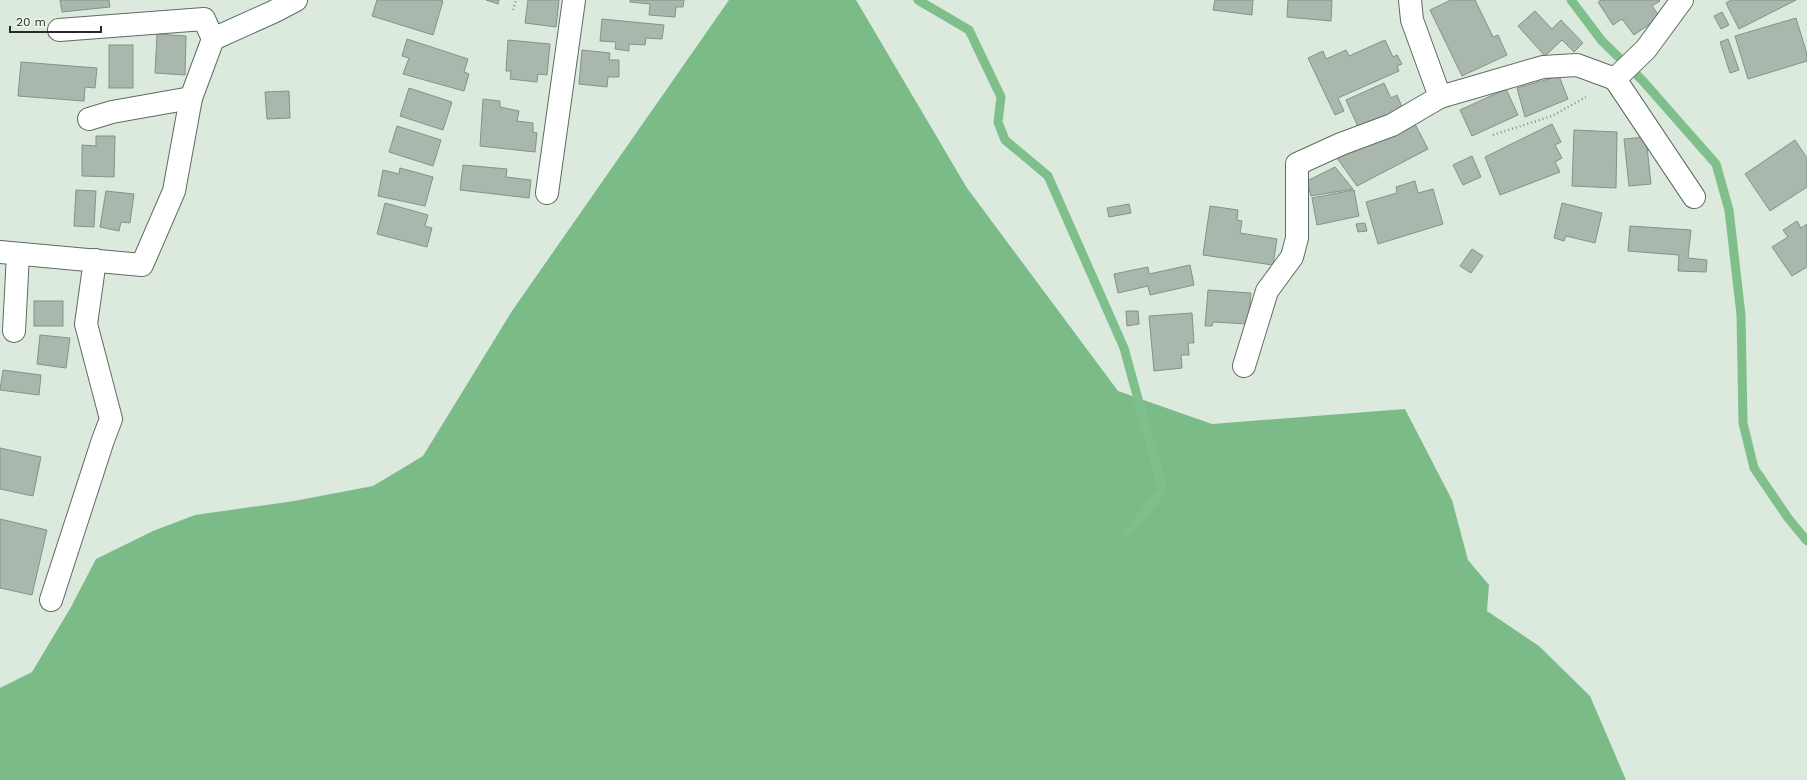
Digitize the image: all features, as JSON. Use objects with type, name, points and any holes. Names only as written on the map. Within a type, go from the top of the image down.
[{"type":"street","points":[[14,331],[9,253],[142,265],[174,191],[191,98],[213,39],[296,0]]},
{"type":"street","points":[[547,193],[574,0]]},
{"type":"street","points":[[1410,0],[1412,20],[1440,97]]},
{"type":"street","points":[[1244,366],[1267,290],[1292,257],[1294,250],[1297,238],[1297,164],[1341,144],[1392,125],[1440,97],[1543,67],[1577,64],[1624,70],[1646,50],[1682,0]]},
{"type":"street","points":[[59,30],[204,19],[213,39]]},
{"type":"street","points":[[1624,70],[1694,197]]},
{"type":"street","points":[[89,119],[112,112],[191,98]]},
{"type":"street","points":[[51,600],[111,419],[86,324],[95,260]]},
{"type":"path","points":[[513,10],[516,0]]},
{"type":"path","points":[[1493,136],[1552,116],[1572,106],[1624,70]]},
{"type":"green space","points":[[729,0],[856,0],[967,188],[1118,391],[1212,424],[1405,409],[1452,500],[1468,560],[1489,585],[1487,611],[1539,646],[1590,696],[1626,780],[0,780],[0,688],[32,672],[71,607],[96,559],[153,531],[195,515],[294,501],[373,486],[423,456],[512,311]]},
{"type":"building","points":[[60,0],[109,0],[110,7],[62,12]]},
{"type":"building","points":[[377,0],[443,1],[433,35],[372,16]]},
{"type":"building","points":[[486,0],[499,0],[498,4]]},
{"type":"building","points":[[528,0],[559,0],[556,27],[525,23]]},
{"type":"building","points":[[630,0],[684,0],[683,7],[676,7],[675,17],[649,15],[650,4],[630,2]]},
{"type":"building","points":[[1215,0],[1253,0],[1252,15],[1213,10]]},
{"type":"building","points":[[1288,0],[1332,0],[1331,21],[1287,17]]},
{"type":"building","points":[[1451,0],[1475,0],[1493,37],[1498,35],[1507,55],[1462,76],[1430,10]]},
{"type":"building","points":[[1601,0],[1659,0],[1660,1],[1652,6],[1660,17],[1634,35],[1622,19],[1613,25],[1598,2]]},
{"type":"building","points":[[1731,0],[1796,0],[1739,29],[1726,3]]},
{"type":"building","points":[[1535,11],[1552,29],[1561,20],[1583,43],[1574,52],[1562,40],[1545,56],[1518,26]]},
{"type":"building","points":[[1722,12],[1729,25],[1721,29],[1714,16]]},
{"type":"building","points":[[1796,18],[1807,54],[1807,61],[1748,79],[1735,36]]},
{"type":"building","points":[[602,19],[664,25],[662,39],[646,38],[645,45],[629,44],[629,51],[615,49],[616,42],[600,41]]},
{"type":"building","points":[[157,34],[186,36],[185,75],[155,73]]},
{"type":"building","points":[[407,39],[468,59],[464,72],[469,74],[464,91],[403,74],[409,58],[402,56]]},
{"type":"building","points":[[1728,39],[1739,70],[1730,73],[1720,42]]},
{"type":"building","points":[[508,40],[550,44],[547,75],[538,74],[537,82],[510,79],[511,71],[506,71]]},
{"type":"building","points":[[1385,40],[1393,57],[1397,55],[1402,64],[1397,66],[1399,71],[1338,98],[1344,111],[1335,115],[1308,58],[1323,51],[1326,59],[1346,50],[1349,56]]},
{"type":"building","points":[[109,45],[133,45],[133,88],[109,88]]},
{"type":"building","points":[[582,50],[610,53],[609,60],[619,60],[619,77],[608,77],[607,87],[579,84]]},
{"type":"building","points":[[21,62],[97,68],[95,88],[85,87],[84,101],[18,96]]},
{"type":"building","points":[[1559,76],[1568,99],[1525,117],[1517,88]]},
{"type":"building","points":[[1384,83],[1391,98],[1397,95],[1403,109],[1359,129],[1346,100]]},
{"type":"building","points":[[409,88],[452,102],[443,130],[400,116]]},
{"type":"building","points":[[1506,89],[1518,115],[1472,136],[1460,110]]},
{"type":"building","points":[[289,91],[290,118],[267,119],[265,92]]},
{"type":"building","points":[[483,99],[500,101],[500,107],[519,111],[517,121],[533,123],[533,132],[537,133],[535,152],[480,146]]},
{"type":"building","points":[[1415,124],[1428,149],[1357,186],[1337,158]]},
{"type":"building","points":[[1552,124],[1561,142],[1555,145],[1562,158],[1555,162],[1560,172],[1500,195],[1485,157]]},
{"type":"building","points":[[397,126],[441,140],[433,166],[389,152]]},
{"type":"building","points":[[1574,130],[1617,132],[1616,188],[1572,186]]},
{"type":"building","points":[[96,136],[115,136],[114,177],[82,176],[82,145],[96,146]]},
{"type":"building","points":[[1646,137],[1651,184],[1629,186],[1624,139]]},
{"type":"building","points":[[1795,140],[1807,158],[1807,187],[1770,211],[1745,174]]},
{"type":"building","points":[[1472,156],[1481,177],[1463,185],[1453,165]]},
{"type":"building","points":[[463,165],[507,169],[506,177],[531,180],[529,198],[460,190]]},
{"type":"building","points":[[1335,167],[1353,189],[1311,196],[1307,181]]},
{"type":"building","points":[[400,168],[433,177],[425,206],[378,196],[383,170],[399,174]]},
{"type":"building","points":[[1415,181],[1418,193],[1433,189],[1443,224],[1378,244],[1366,202],[1397,193],[1396,187]]},
{"type":"building","points":[[76,190],[96,191],[94,227],[74,226]]},
{"type":"building","points":[[1354,190],[1359,216],[1317,225],[1312,198]]},
{"type":"building","points":[[106,191],[134,194],[130,223],[121,222],[119,231],[100,227]]},
{"type":"building","points":[[385,203],[428,215],[425,226],[432,228],[427,247],[377,234]]},
{"type":"building","points":[[1562,203],[1602,213],[1595,243],[1566,236],[1564,241],[1554,238]]},
{"type":"building","points":[[1129,204],[1131,213],[1109,217],[1107,208]]},
{"type":"building","points":[[1210,206],[1238,210],[1237,220],[1242,221],[1240,233],[1277,239],[1273,265],[1203,255]]},
{"type":"building","points":[[1797,221],[1801,228],[1807,224],[1807,267],[1792,276],[1772,247],[1788,237],[1783,230]]},
{"type":"building","points":[[1365,223],[1367,231],[1358,232],[1356,224]]},
{"type":"building","points":[[1630,226],[1691,230],[1688,258],[1707,260],[1706,272],[1678,271],[1679,255],[1628,251]]},
{"type":"building","points":[[1472,249],[1483,256],[1471,273],[1460,266]]},
{"type":"building","points":[[1190,265],[1194,285],[1150,295],[1148,286],[1118,293],[1114,274],[1148,267],[1149,274]]},
{"type":"building","points":[[1208,290],[1251,293],[1248,324],[1213,322],[1212,326],[1205,326]]},
{"type":"building","points":[[34,301],[63,301],[63,326],[34,326]]},
{"type":"building","points":[[1126,311],[1138,311],[1139,324],[1127,326]]},
{"type":"building","points":[[1192,313],[1194,343],[1188,343],[1189,355],[1181,355],[1182,368],[1154,371],[1149,316]]},
{"type":"building","points":[[40,335],[70,338],[66,368],[37,364]]},
{"type":"building","points":[[3,370],[41,375],[39,395],[0,390]]},
{"type":"building","points":[[0,448],[41,457],[33,496],[0,489]]},
{"type":"building","points":[[0,519],[47,530],[32,595],[0,588]]},
{"type":"waterway","points":[[918,0],[969,30],[1001,97],[998,122],[1005,140],[1048,176],[1124,348],[1163,490],[1127,534]]},
{"type":"waterway","points":[[1571,0],[1602,41],[1642,80],[1716,164],[1729,210],[1741,315],[1743,423],[1754,468],[1788,518],[1807,541]]}]
